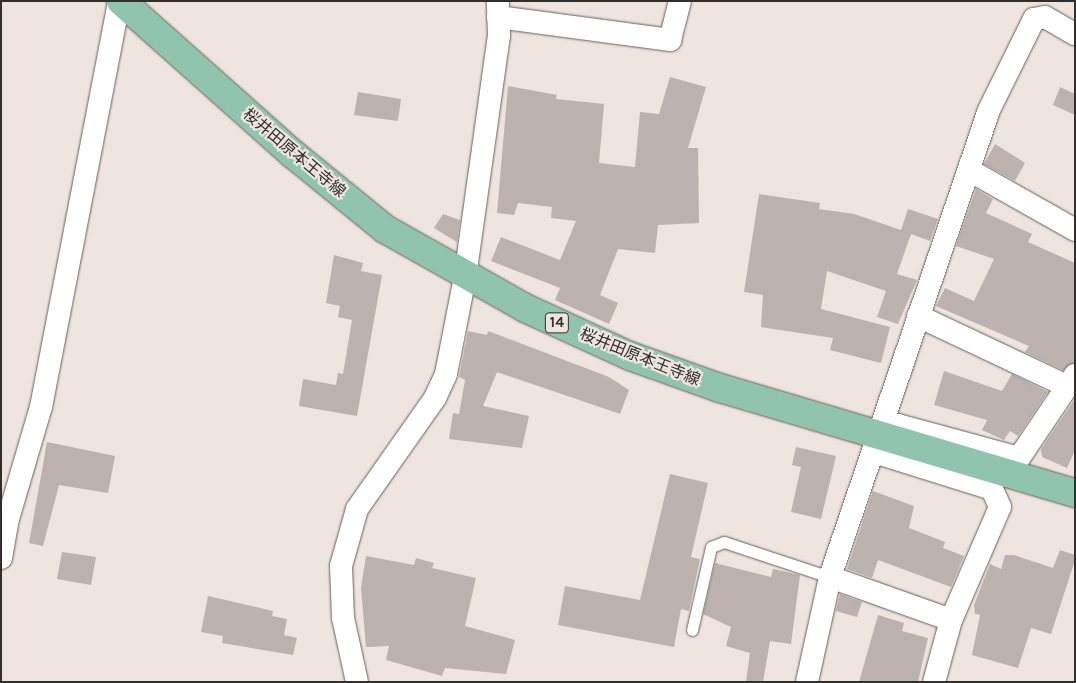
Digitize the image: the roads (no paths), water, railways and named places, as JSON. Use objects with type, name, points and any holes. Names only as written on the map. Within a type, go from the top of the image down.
[{"type":"main road","name":"桜井田原本王寺線","points":[[120,1],[293,154],[385,229],[465,277],[630,356],[720,388],[877,443],[1075,493]]},
{"type":"street","points":[[1,558],[8,519],[41,407],[120,1]]},
{"type":"street","points":[[358,682],[343,618],[341,566],[357,509],[435,398],[446,374],[465,277],[498,9],[670,40],[680,1]]},
{"type":"street","points":[[808,682],[830,577],[988,112],[1034,19],[1045,17],[1075,34]]},
{"type":"street","points":[[969,170],[1075,230]]},
{"type":"street","points":[[877,443],[898,425],[1019,458],[1071,381],[918,316]]},
{"type":"street","points":[[877,443],[992,489],[1000,507],[951,620],[934,682]]},
{"type":"street","points":[[830,577],[951,620]]},
{"type":"lane","points":[[692,630],[711,547],[724,542],[830,577]]}]
